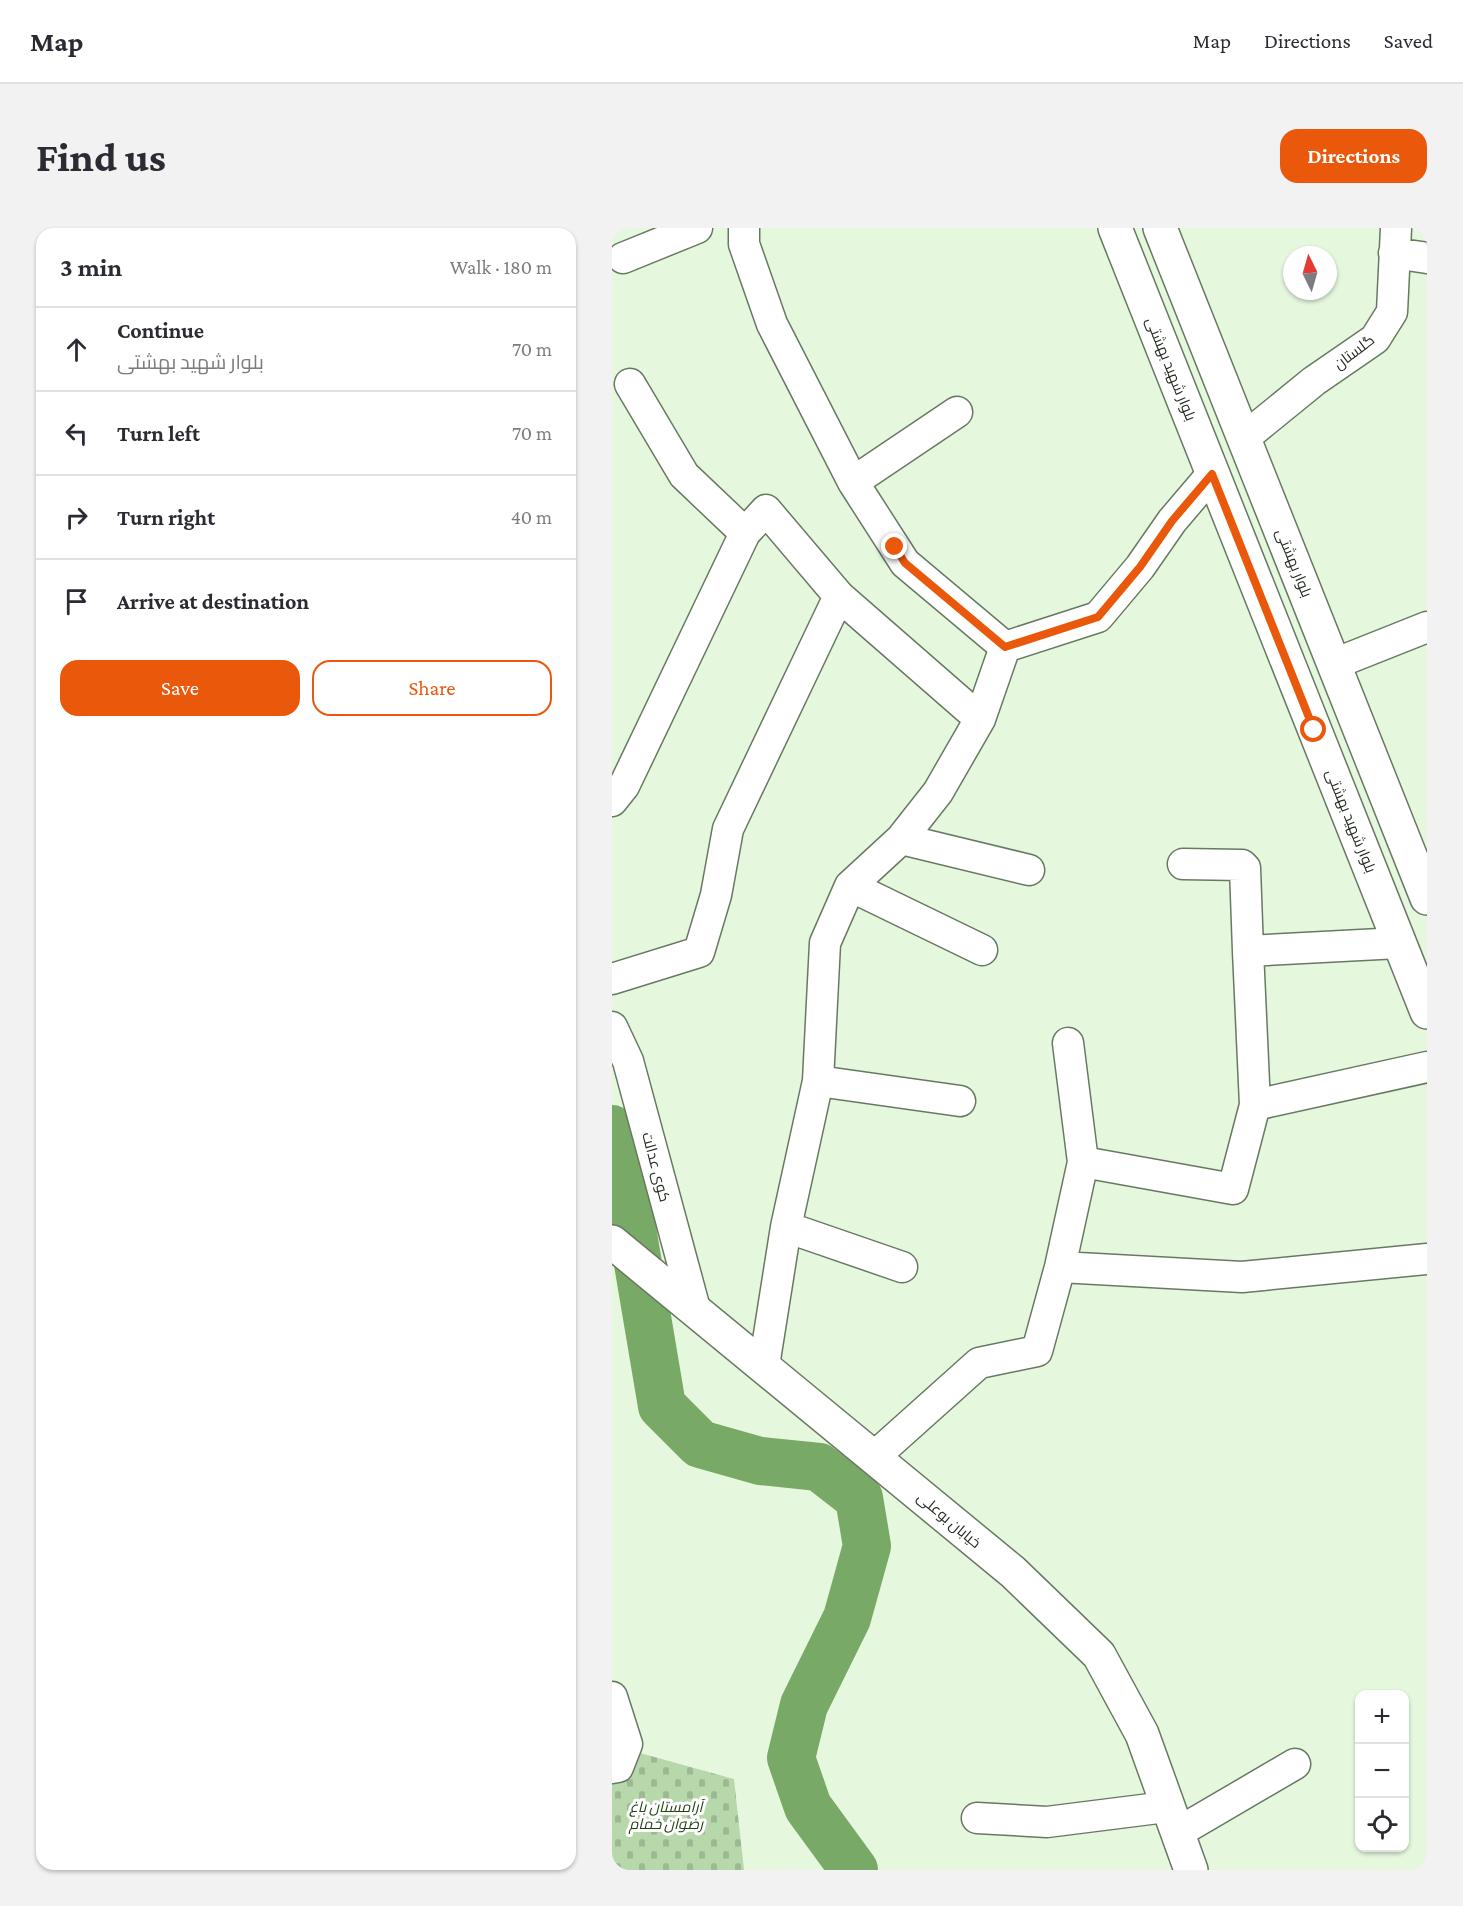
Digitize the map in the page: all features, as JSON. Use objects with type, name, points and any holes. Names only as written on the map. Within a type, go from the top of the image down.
[{"type":"main road","name":"بلوار شهید بهشتی","points":[[1115,228],[1427,1012]]},
{"type":"main road","name":"بلوار بهشتی","points":[[1160,228],[1427,898]]},
{"type":"main road","name":"خیابان بوعلی","points":[[612,1242],[1012,1572],[1099,1655],[1142,1734],[1191,1870]]},
{"type":"street","points":[[623,258],[697,228]]},
{"type":"street","points":[[744,228],[744,244],[772,324],[853,482],[905,563],[1005,647]]},
{"type":"street","points":[[1395,240],[1427,258]]},
{"type":"street","name":"گلستان","points":[[1244,438],[1314,381],[1375,339],[1392,312],[1395,240]]},
{"type":"street","points":[[630,384],[684,475],[745,533]]},
{"type":"street","points":[[853,482],[957,412]]},
{"type":"street","points":[[1005,647],[1098,617],[1140,567],[1172,521],[1212,474]]},
{"type":"street","points":[[612,801],[624,786],[745,533],[766,510],[839,596],[980,719]]},
{"type":"street","points":[[612,979],[699,952],[716,895],[728,829],[839,596]]},
{"type":"street","points":[[1334,664],[1427,627]]},
{"type":"street","points":[[764,1366],[786,1227],[818,1081],[825,943],[850,886],[901,839],[938,792],[980,719],[1005,647]]},
{"type":"street","points":[[901,839],[1029,870]]},
{"type":"street","points":[[1083,1162],[1233,1189],[1255,1105],[1245,868],[1242,865],[1184,864]]},
{"type":"street","points":[[850,886],[982,950]]},
{"type":"street","points":[[1248,951],[1399,943]]},
{"type":"street","name":"کوی عدالت","points":[[612,1027],[627,1060],[694,1308]]},
{"type":"street","points":[[874,1457],[979,1363],[1037,1351],[1060,1267],[1083,1162],[1068,1043]]},
{"type":"street","points":[[1255,1105],[1427,1067]]},
{"type":"street","points":[[818,1081],[960,1101]]},
{"type":"street","points":[[786,1227],[902,1267]]},
{"type":"street","points":[[1060,1267],[1242,1277],[1427,1259]]},
{"type":"street","points":[[612,1697],[627,1744],[618,1767],[612,1768]]},
{"type":"street","points":[[977,1818],[1047,1822],[1172,1820],[1295,1764]]},
{"type":"green space","name":"آرامستان باغ رضوان خمام","points":[[640,1753],[734,1779],[744,1870],[612,1870],[612,1779],[619,1777]]},
{"type":"waterway","points":[[612,1129],[618,1145],[662,1406],[700,1444],[760,1461],[819,1467],[859,1498],[867,1546],[847,1618],[804,1705],[791,1758],[808,1807],[854,1870]]},
{"type":"route","points":[[895,547],[905,563],[1005,647],[1098,617],[1140,567],[1172,521],[1212,474],[1314,730]]}]
